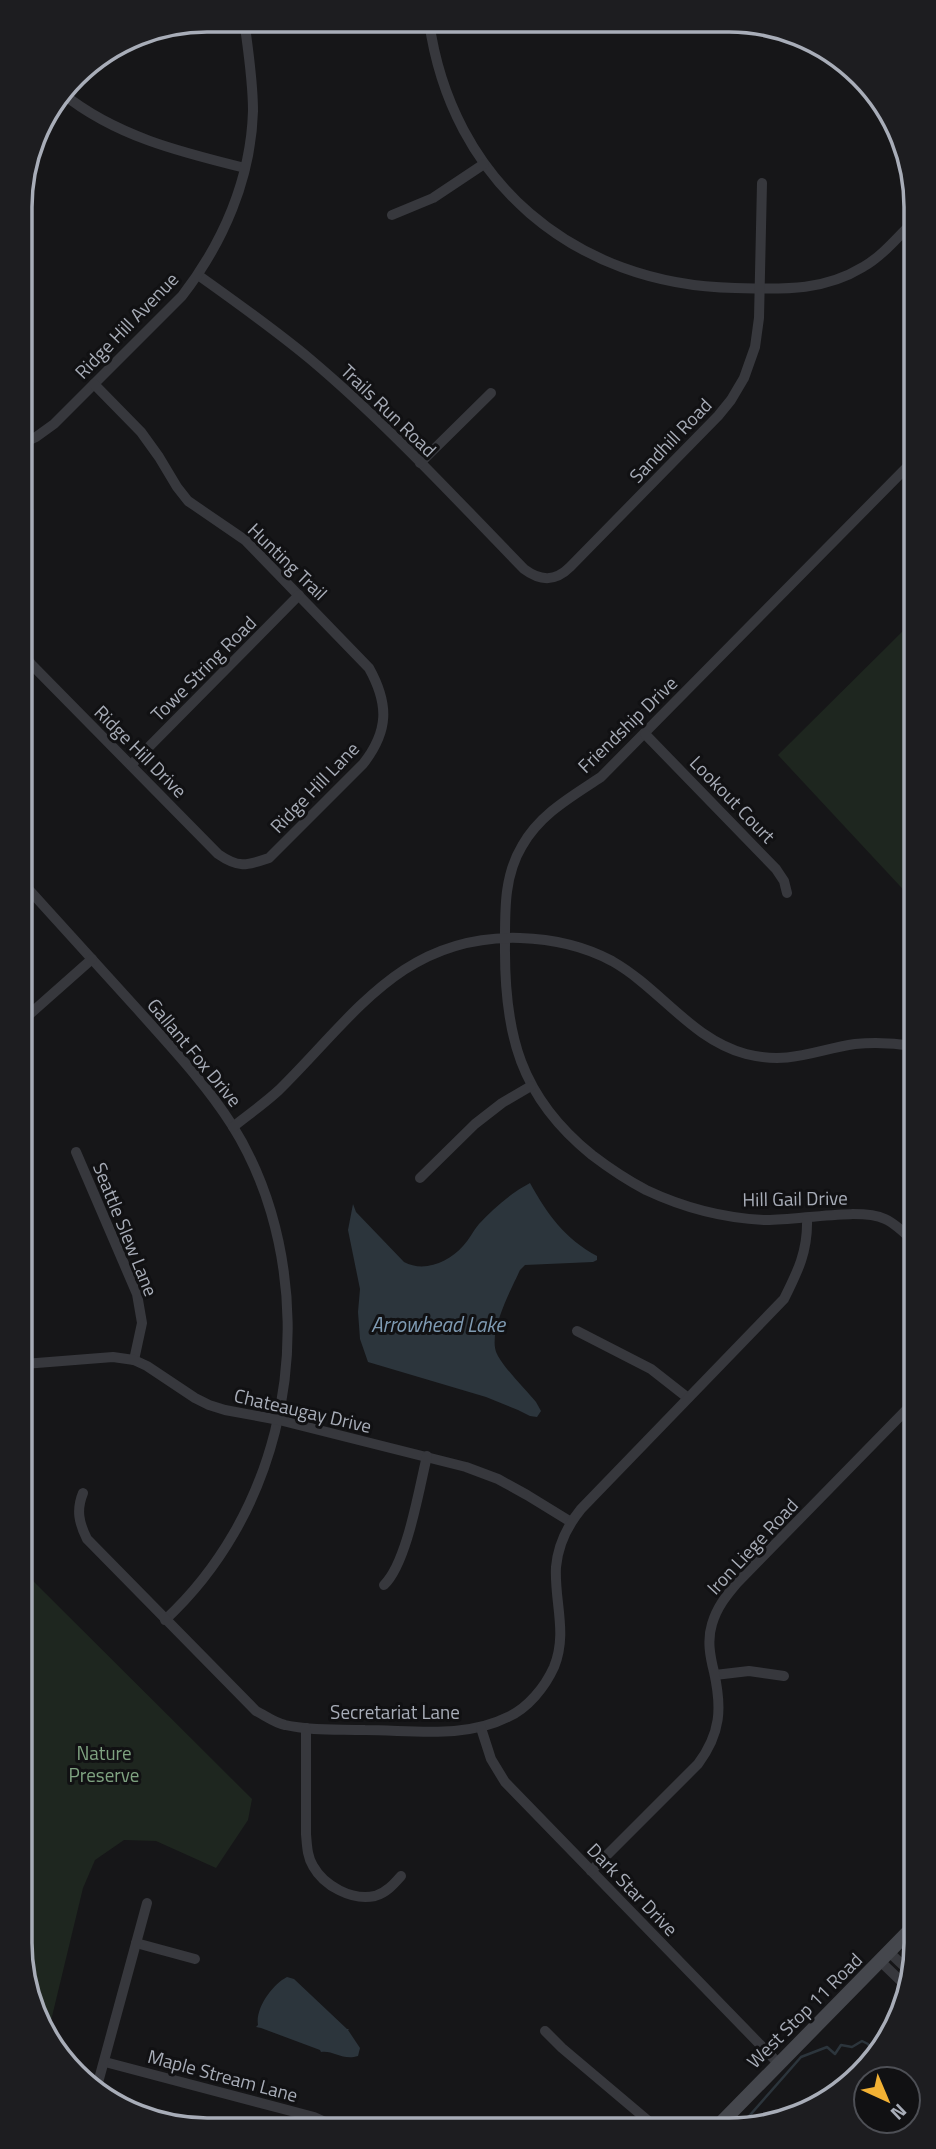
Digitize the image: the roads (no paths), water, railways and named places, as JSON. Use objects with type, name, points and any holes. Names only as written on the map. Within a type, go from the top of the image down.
[{"type":"main road","name":"West Stop 11 Road","points":[[726,2118],[904,1937]]},
{"type":"street","name":"Ridge Hill Avenue","points":[[32,439],[54,424],[182,296],[198,275],[230,217],[245,169],[253,114],[246,32]]},
{"type":"street","points":[[431,32],[441,78],[460,126],[484,164],[509,193],[537,219],[576,247],[601,260],[669,282],[711,288],[804,289],[830,283],[864,267],[904,231]]},
{"type":"street","points":[[69,99],[118,128],[157,145],[245,169]]},
{"type":"street","points":[[392,215],[433,198],[484,164]]},
{"type":"street","name":"Sandhill Road","points":[[546,579],[564,573],[718,416],[744,378],[755,347],[759,318],[762,183]]},
{"type":"street","name":"Trails Run Road","points":[[198,275],[310,359],[360,404],[524,569],[534,576],[546,579]]},
{"type":"street","name":"Hunting Trail","points":[[94,384],[141,432],[188,501],[245,540],[369,668],[379,687],[384,712]]},
{"type":"street","points":[[420,463],[491,393]]},
{"type":"street","name":"Friendship Drive","points":[[505,937],[506,890],[512,865],[537,825],[559,805],[601,777],[904,470]]},
{"type":"street","name":"Towe String Road","points":[[131,765],[299,595]]},
{"type":"street","name":"Ridge Hill Drive","points":[[32,665],[218,854],[229,861],[245,865]]},
{"type":"street","name":"Ridge Hill Lane","points":[[245,865],[269,858],[363,764],[380,738],[384,712]]},
{"type":"street","name":"Lookout Court","points":[[645,734],[776,869],[788,893]]},
{"type":"street","name":"Gallant Fox Drive","points":[[32,893],[197,1075],[233,1126],[266,1196],[284,1269],[289,1346],[286,1379],[279,1420],[261,1478],[237,1527],[214,1563],[194,1590],[165,1620]]},
{"type":"street","points":[[233,1126],[276,1092],[394,975],[419,960],[454,945],[479,940],[505,937],[538,938],[563,943],[611,961],[646,984],[699,1032],[717,1043],[745,1054],[791,1058],[854,1045],[888,1042],[904,1045]]},
{"type":"street","name":"Hill Gail Drive","points":[[505,937],[504,983],[508,1017],[519,1058],[531,1086],[545,1108],[571,1138],[611,1170],[680,1204],[726,1216],[764,1220],[868,1214],[885,1219],[904,1234]]},
{"type":"street","points":[[32,1012],[92,959]]},
{"type":"street","points":[[420,1178],[475,1124],[531,1086]]},
{"type":"street","name":"Seattle Slew Lane","points":[[76,1152],[137,1294],[142,1323],[134,1360]]},
{"type":"street","name":"Secretariat Lane","points":[[83,1493],[79,1515],[87,1539],[256,1712],[282,1725],[306,1728],[456,1731],[481,1728],[509,1717],[530,1702],[554,1667],[561,1629],[556,1568],[559,1551],[571,1522],[581,1508],[784,1299],[806,1249],[807,1219]]},
{"type":"street","points":[[577,1331],[648,1367],[688,1398]]},
{"type":"street","name":"Chateaugay Drive","points":[[32,1363],[113,1357],[134,1360],[209,1405],[466,1467],[527,1494],[571,1522]]},
{"type":"street","name":"Iron Liege Road","points":[[591,1871],[706,1753],[715,1734],[720,1713],[709,1652],[711,1626],[718,1606],[737,1583],[904,1412]]},
{"type":"street","points":[[384,1584],[391,1579],[403,1555],[427,1457]]},
{"type":"street","points":[[715,1675],[749,1671],[784,1676]]},
{"type":"street","points":[[306,1728],[306,1834],[307,1851],[313,1867],[324,1880],[338,1890],[359,1896],[375,1896],[390,1888],[401,1876]]},
{"type":"street","name":"Dark Star Drive","points":[[481,1728],[491,1759],[505,1782],[778,2063]]},
{"type":"street","points":[[99,2080],[147,1903]]},
{"type":"street","points":[[136,1943],[195,1959]]},
{"type":"street","points":[[885,1957],[902,1967]]},
{"type":"street","points":[[885,1957],[901,1979]]},
{"type":"street","points":[[545,2031],[645,2118]]},
{"type":"street","name":"Maple Stream Lane","points":[[105,2062],[316,2118]]},
{"type":"water","name":"Arrowhead Lake","points":[[530,1183],[566,1234],[597,1256],[597,1260],[593,1262],[525,1265],[520,1270],[501,1312],[495,1335],[497,1354],[536,1402],[541,1411],[537,1417],[486,1397],[368,1362],[360,1339],[360,1289],[348,1230],[353,1204],[356,1212],[404,1262],[428,1266],[451,1257],[490,1213],[509,1196]]},
{"type":"water","points":[[287,1977],[294,1979],[349,2029],[360,2048],[358,2056],[321,2052],[256,2027],[259,2011],[266,1997]]},
{"type":"waterway","points":[[749,2116],[801,2057],[827,2047],[835,2054],[841,2045],[852,2047],[862,2041],[870,2047]]},
{"type":"park label","name":"Nature Preserve","points":[[104,1763]]}]
